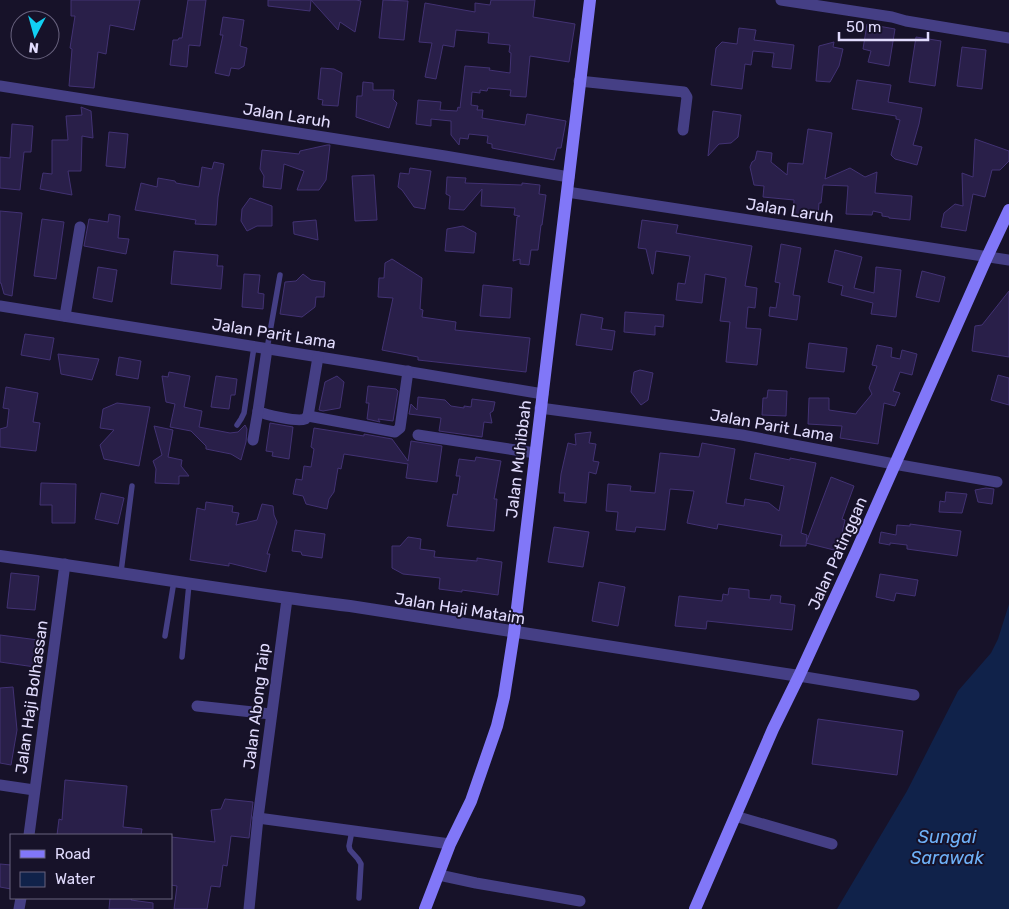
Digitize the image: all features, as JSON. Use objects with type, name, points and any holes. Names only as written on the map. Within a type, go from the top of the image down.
[{"type":"main road","name":"Jalan Muhibbah","points":[[426,909],[450,844],[471,801],[497,726],[504,697],[514,633],[590,0]]},
{"type":"main road","name":"Jalan Patinggan","points":[[695,909],[773,729],[856,552],[1009,210]]},
{"type":"street","points":[[781,0],[1009,38]]},
{"type":"street","points":[[579,81],[684,92],[687,96],[683,130]]},
{"type":"street","name":"Jalan Laruh","points":[[0,86],[568,177]]},
{"type":"street","name":"Jalan Laruh","points":[[567,192],[1009,260]]},
{"type":"street","points":[[65,316],[80,227]]},
{"type":"street","name":"Jalan Parit Lama","points":[[0,306],[543,394]]},
{"type":"street","points":[[253,440],[268,349]]},
{"type":"street","points":[[308,416],[318,357]]},
{"type":"street","points":[[258,412],[299,420],[305,419],[308,416],[395,432],[400,428],[408,371]]},
{"type":"street","name":"Jalan Parit Lama","points":[[540,408],[742,435],[997,482]]},
{"type":"street","points":[[418,435],[535,453]]},
{"type":"street","name":"Jalan Haji Mataim","points":[[0,556],[121,572],[287,599],[350,606],[914,695]]},
{"type":"street","name":"Jalan Haji Bolhassan","points":[[29,834],[66,564]]},
{"type":"street","name":"Jalan Abong Taip","points":[[250,909],[258,818],[287,599]]},
{"type":"street","points":[[197,706],[271,714]]},
{"type":"street","points":[[0,785],[34,790]]},
{"type":"street","points":[[735,816],[832,844]]},
{"type":"street","points":[[258,818],[450,844]]},
{"type":"street","points":[[439,875],[580,902]]},
{"type":"lane","points":[[268,349],[280,275]]},
{"type":"lane","points":[[237,425],[244,413],[254,347]]},
{"type":"lane","points":[[121,572],[132,486]]},
{"type":"lane","points":[[165,636],[174,581]]},
{"type":"lane","points":[[182,657],[189,584]]},
{"type":"lane","points":[[352,831],[350,850],[361,864],[359,898]]},
{"type":"water","name":"Sungai Sarawak","points":[[1009,604],[1009,909],[837,909],[907,791],[958,691],[991,653],[998,639]]},
{"type":"building","points":[[71,0],[140,0],[134,30],[110,25],[106,54],[98,52],[94,88],[69,86],[72,49],[70,48],[75,16],[71,16]]},
{"type":"building","points":[[188,0],[206,0],[200,46],[189,45],[187,67],[170,65],[173,40],[182,38]]},
{"type":"building","points":[[268,0],[311,0],[310,11],[268,6]]},
{"type":"building","points":[[311,0],[361,1],[355,32],[340,22],[338,30]]},
{"type":"building","points":[[383,0],[408,1],[404,40],[379,38]]},
{"type":"building","points":[[491,0],[535,0],[533,17],[575,24],[569,62],[530,56],[526,97],[510,96],[511,90],[488,88],[487,91],[480,90],[480,93],[472,92],[471,105],[478,106],[477,110],[483,110],[482,118],[525,125],[527,114],[566,121],[561,148],[557,148],[554,160],[492,148],[492,144],[487,143],[488,136],[469,134],[468,139],[460,138],[459,145],[451,135],[451,121],[431,119],[431,126],[416,124],[418,100],[441,102],[440,110],[457,111],[458,107],[460,108],[465,66],[490,68],[489,70],[510,73],[510,45],[488,43],[489,33],[456,30],[454,47],[443,45],[436,79],[425,77],[432,43],[419,42],[425,3],[475,12],[475,3],[490,5]]},
{"type":"building","points":[[223,17],[244,20],[240,46],[247,48],[244,66],[239,69],[231,68],[229,76],[215,73],[223,35],[220,35]]},
{"type":"building","points":[[867,24],[895,29],[889,66],[868,62],[871,51],[863,49]]},
{"type":"building","points":[[739,28],[756,30],[754,40],[794,45],[791,69],[772,67],[774,53],[753,51],[751,65],[745,64],[742,89],[711,85],[716,48],[722,42],[737,44]]},
{"type":"building","points":[[916,37],[941,41],[935,86],[909,82]]},
{"type":"building","points":[[834,42],[833,47],[843,49],[839,66],[830,82],[816,81],[819,46]]},
{"type":"building","points":[[962,47],[986,50],[982,89],[957,86]]},
{"type":"building","points":[[321,68],[334,69],[342,73],[338,106],[322,105],[323,100],[318,99]]},
{"type":"building","points":[[857,80],[891,85],[888,102],[922,108],[913,145],[922,147],[917,165],[895,159],[891,155],[900,120],[896,119],[896,116],[852,109]]},
{"type":"building","points":[[363,82],[373,83],[373,90],[394,90],[393,99],[397,103],[389,128],[356,117],[357,96],[362,96]]},
{"type":"building","points":[[81,107],[91,111],[93,138],[82,136],[81,171],[68,171],[72,195],[40,189],[43,173],[52,174],[52,140],[68,140],[66,116],[82,115]]},
{"type":"building","points":[[713,111],[741,115],[738,137],[731,143],[719,144],[708,156]]},
{"type":"building","points":[[12,124],[33,126],[31,152],[24,152],[20,190],[0,188],[0,157],[10,158]]},
{"type":"building","points":[[808,129],[832,133],[825,179],[850,168],[865,177],[877,172],[875,193],[912,196],[910,220],[889,218],[882,216],[882,213],[873,211],[872,215],[846,214],[848,186],[823,185],[818,217],[793,216],[794,200],[763,197],[764,186],[754,185],[750,167],[755,160],[757,151],[772,153],[771,162],[787,175],[788,163],[803,164]]},
{"type":"building","points":[[109,132],[128,134],[125,168],[106,166]]},
{"type":"building","points":[[975,139],[1009,151],[1009,161],[1000,170],[992,170],[985,197],[973,194],[966,231],[941,227],[944,213],[955,204],[963,206],[962,173],[973,177]]},
{"type":"building","points":[[330,145],[326,180],[319,190],[297,190],[304,171],[284,164],[281,189],[263,187],[264,176],[260,169],[262,150],[299,154],[300,151]]},
{"type":"building","points":[[214,162],[224,164],[218,197],[216,225],[195,224],[196,220],[135,210],[141,183],[157,187],[158,178],[199,187],[202,167],[212,169]]},
{"type":"building","points":[[410,168],[431,171],[425,209],[414,207],[398,187],[400,173],[409,174]]},
{"type":"building","points":[[374,175],[377,220],[355,221],[352,176]]},
{"type":"building","points":[[447,177],[466,178],[465,183],[522,185],[522,183],[540,185],[539,194],[546,195],[542,225],[538,250],[531,250],[529,265],[520,264],[520,259],[513,261],[517,217],[520,216],[514,215],[515,208],[481,206],[482,189],[464,210],[449,209],[450,196],[446,194]]},
{"type":"building","points":[[250,198],[272,206],[272,226],[257,226],[247,231],[241,221],[242,209]]},
{"type":"building","points":[[0,211],[22,213],[12,296],[4,294],[0,283]]},
{"type":"building","points":[[109,214],[120,216],[118,238],[129,239],[126,254],[84,246],[89,219],[108,222]]},
{"type":"building","points":[[42,219],[64,222],[56,279],[34,276]]},
{"type":"building","points":[[316,220],[318,240],[294,234],[293,222]]},
{"type":"building","points":[[642,220],[678,225],[676,233],[752,246],[745,286],[757,288],[755,308],[748,307],[746,328],[761,329],[757,365],[726,362],[730,322],[720,321],[726,278],[705,274],[702,303],[676,300],[678,283],[685,284],[690,256],[656,251],[652,274],[646,249],[638,248]]},
{"type":"building","points":[[463,226],[476,233],[474,253],[445,251],[447,229]]},
{"type":"building","points":[[781,244],[801,248],[793,295],[800,296],[797,320],[769,316],[770,307],[776,308],[780,283],[775,282]]},
{"type":"building","points":[[835,250],[862,257],[854,288],[874,293],[876,267],[901,270],[896,317],[871,314],[873,303],[841,295],[843,286],[828,282]]},
{"type":"building","points":[[174,251],[218,255],[217,266],[223,266],[221,289],[171,284]]},
{"type":"building","points":[[392,259],[422,278],[420,309],[423,310],[422,317],[456,322],[455,330],[530,338],[526,372],[418,360],[418,357],[382,350],[393,298],[378,297],[379,278],[384,278],[385,263]]},
{"type":"building","points":[[98,267],[117,270],[112,302],[93,298]]},
{"type":"building","points":[[922,271],[945,277],[939,302],[916,297]]},
{"type":"building","points":[[244,274],[260,275],[258,293],[264,294],[263,309],[242,307]]},
{"type":"building","points":[[303,274],[311,280],[325,282],[324,297],[316,297],[315,307],[302,317],[280,314],[285,282],[296,281]]},
{"type":"building","points":[[483,285],[512,288],[510,318],[480,316]]},
{"type":"building","points":[[1009,291],[1009,357],[972,351],[975,326],[982,325]]},
{"type":"building","points":[[625,312],[664,315],[663,327],[655,326],[655,335],[624,332]]},
{"type":"building","points":[[581,314],[603,318],[601,329],[615,331],[612,350],[576,345]]},
{"type":"building","points":[[25,334],[54,338],[50,360],[21,355]]},
{"type":"building","points":[[809,343],[847,348],[844,372],[806,368]]},
{"type":"building","points":[[877,345],[892,348],[891,357],[900,359],[902,350],[917,354],[912,375],[900,372],[893,391],[900,393],[895,406],[884,403],[878,444],[840,438],[842,426],[808,424],[809,398],[829,398],[829,410],[856,414],[872,394],[869,388],[877,366],[872,365]]},
{"type":"building","points":[[58,354],[99,359],[92,380],[61,374]]},
{"type":"building","points":[[119,357],[141,361],[138,379],[116,375]]},
{"type":"building","points":[[640,370],[653,373],[648,400],[641,405],[631,392],[634,372]]},
{"type":"building","points":[[169,372],[190,376],[184,407],[202,411],[199,427],[230,433],[238,432],[245,425],[247,429],[246,442],[241,460],[231,454],[206,449],[206,446],[191,431],[170,427],[175,404],[166,402],[162,376],[168,377]]},
{"type":"building","points":[[998,375],[1009,378],[1009,405],[991,400]]},
{"type":"building","points":[[216,376],[237,379],[235,395],[231,395],[229,409],[211,407]]},
{"type":"building","points":[[337,376],[344,382],[340,408],[319,410],[325,382]]},
{"type":"building","points":[[368,386],[396,389],[398,391],[393,421],[378,419],[380,422],[367,419],[369,403],[366,403]]},
{"type":"building","points":[[6,387],[38,393],[33,422],[40,423],[36,451],[0,447],[0,429],[7,427],[9,409],[3,408]]},
{"type":"building","points":[[768,390],[787,391],[786,416],[762,415],[763,398],[767,398]]},
{"type":"building","points":[[418,397],[445,400],[451,406],[464,408],[464,406],[471,407],[472,399],[495,402],[493,411],[490,413],[492,423],[484,422],[482,437],[439,431],[441,418],[409,414],[411,404],[417,410]]},
{"type":"building","points":[[117,403],[150,407],[139,466],[104,459],[100,445],[114,430],[100,428],[103,409]]},
{"type":"building","points":[[270,423],[293,427],[289,459],[272,456],[273,452],[266,451]]},
{"type":"building","points":[[154,426],[173,430],[168,457],[182,460],[181,466],[189,476],[179,476],[179,484],[155,483],[156,469],[153,461],[162,455]]},
{"type":"building","points":[[314,428],[392,439],[408,461],[411,441],[442,446],[437,482],[406,478],[408,464],[344,454],[341,469],[338,468],[334,492],[329,499],[327,509],[306,504],[303,496],[293,494],[296,479],[302,480],[304,466],[311,467],[314,449],[311,447]]},
{"type":"building","points":[[591,432],[589,443],[596,444],[593,461],[599,462],[596,474],[589,472],[586,503],[564,501],[565,493],[559,493],[568,443],[576,445],[575,434]]},
{"type":"building","points":[[702,443],[735,449],[726,503],[744,506],[745,499],[769,503],[779,511],[784,486],[750,479],[755,453],[816,463],[801,533],[807,535],[806,546],[780,546],[782,535],[718,524],[717,529],[687,523],[694,491],[670,489],[665,530],[636,527],[635,532],[616,530],[618,512],[606,511],[608,484],[631,486],[630,491],[655,493],[660,453],[699,457]]},
{"type":"building","points":[[476,457],[501,461],[494,499],[497,499],[494,531],[447,526],[453,494],[457,495],[460,476],[456,476],[459,459],[475,461]]},
{"type":"building","points":[[831,477],[854,486],[842,519],[845,520],[838,551],[806,543]]},
{"type":"building","points":[[41,483],[76,484],[75,523],[52,523],[52,505],[40,505]]},
{"type":"building","points":[[994,489],[992,504],[978,502],[975,490]]},
{"type":"building","points":[[946,492],[967,494],[962,513],[939,512],[940,501],[945,502]]},
{"type":"building","points":[[101,493],[124,498],[118,524],[95,519]]},
{"type":"building","points":[[206,502],[233,506],[232,512],[239,513],[236,525],[257,520],[262,504],[273,506],[277,522],[267,554],[270,554],[266,572],[229,563],[229,566],[190,560],[197,508],[205,510]]},
{"type":"building","points":[[910,524],[961,531],[957,556],[907,549],[907,545],[879,543],[881,532],[896,535],[897,525],[910,526]]},
{"type":"building","points":[[554,527],[589,532],[583,567],[548,562]]},
{"type":"building","points":[[295,530],[325,534],[322,558],[302,555],[301,552],[292,551]]},
{"type":"building","points":[[408,537],[421,539],[420,549],[435,551],[434,557],[477,561],[477,558],[502,562],[498,595],[439,589],[440,578],[403,574],[392,568],[392,546],[400,546]]},
{"type":"building","points":[[11,573],[39,576],[35,610],[7,608]]},
{"type":"building","points":[[880,574],[918,580],[915,596],[896,593],[894,601],[876,597]]},
{"type":"building","points":[[599,582],[625,587],[618,626],[592,621]]},
{"type":"building","points":[[729,588],[749,590],[749,598],[770,600],[771,595],[781,596],[780,603],[795,605],[792,630],[707,621],[706,629],[675,626],[679,596],[722,601],[723,594],[728,595]]},
{"type":"building","points":[[0,635],[38,640],[35,667],[0,662]]},
{"type":"building","points":[[13,687],[17,730],[11,765],[0,763],[0,688]]},
{"type":"building","points":[[818,719],[903,731],[897,775],[812,764]]},
{"type":"building","points":[[65,780],[127,786],[123,827],[142,829],[141,834],[57,834],[59,819],[62,820]]},
{"type":"building","points":[[225,799],[253,802],[249,838],[231,836],[227,866],[223,865],[220,887],[211,886],[207,909],[174,909],[177,886],[172,885],[172,837],[215,842],[211,810],[221,809]]},
{"type":"building","points":[[0,864],[10,865],[10,889],[0,887]]},
{"type":"building","points":[[110,899],[132,899],[153,903],[153,909],[109,909]]}]
